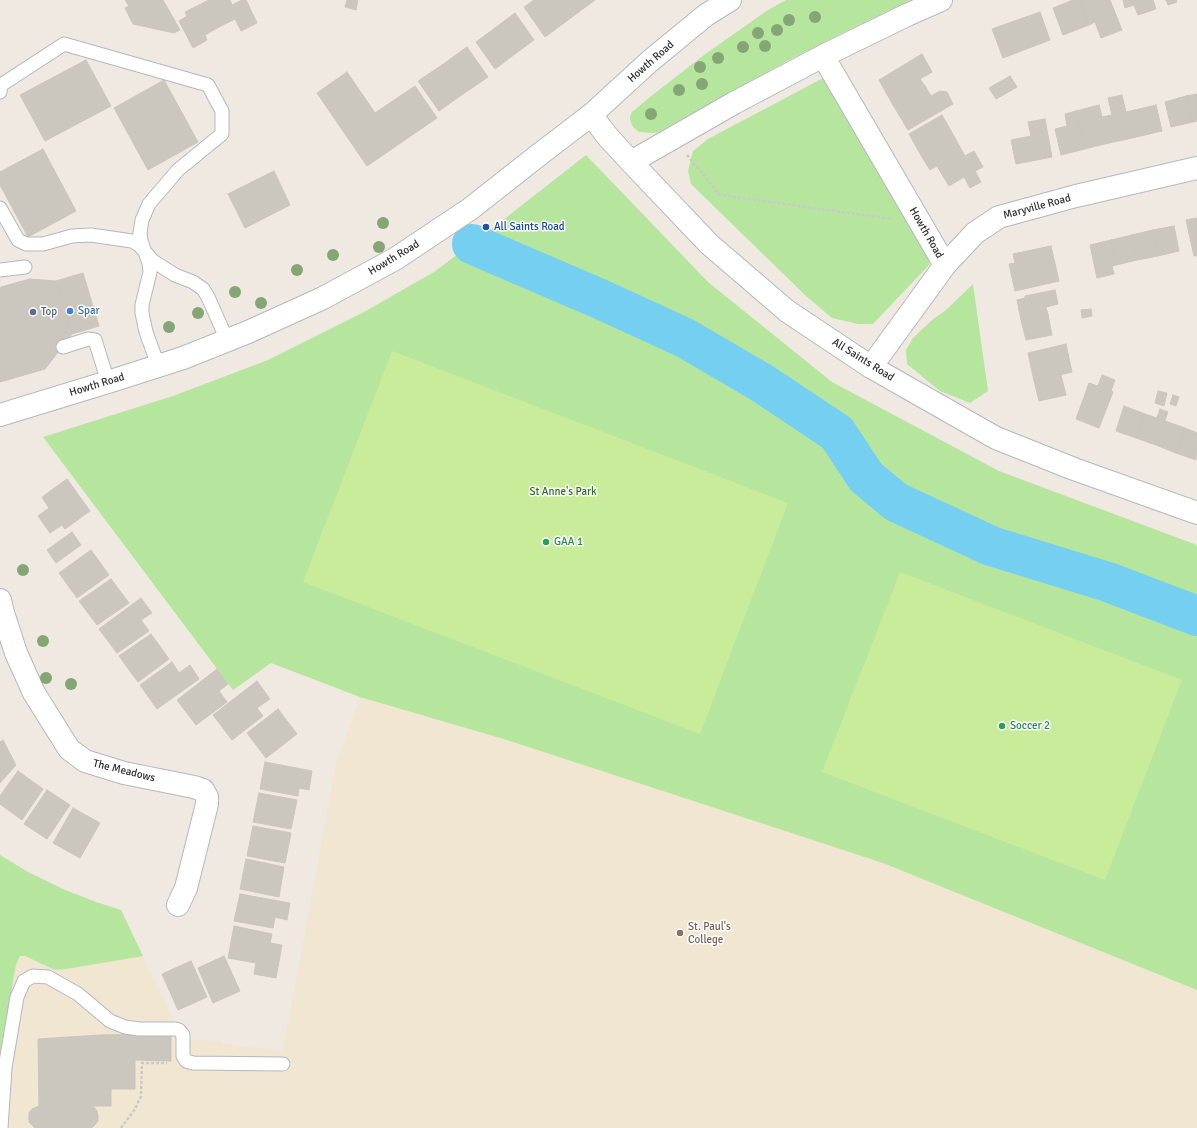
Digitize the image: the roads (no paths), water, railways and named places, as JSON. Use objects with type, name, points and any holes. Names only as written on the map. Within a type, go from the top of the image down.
[{"type":"street","name":"Howth Road","points":[[0,415],[183,358],[323,298],[395,259],[470,209],[591,115],[650,60],[706,15],[730,0]]},
{"type":"street","points":[[631,162],[823,56],[941,0]]},
{"type":"street","name":"Howth Road","points":[[823,56],[945,265]]},
{"type":"street","name":"All Saints Road","points":[[591,115],[608,137],[708,244],[787,311],[871,367],[996,438],[1074,469],[1197,513]]},
{"type":"street","name":"Maryville Road","points":[[871,367],[945,265],[975,234],[999,217],[1076,196],[1197,168]]},
{"type":"street","name":"The Meadows","points":[[0,600],[16,653],[34,693],[69,749],[85,761],[124,773],[194,787],[202,790],[207,797],[207,804],[186,888],[178,905]]},
{"type":"lane","points":[[0,92],[2,85],[64,44],[208,85],[222,111],[222,134],[178,170],[149,204],[142,220],[140,233],[141,241],[146,252],[150,272],[142,305],[142,313],[146,332],[158,365]]},
{"type":"lane","points":[[0,208],[18,240],[26,244],[43,244],[72,236],[91,235],[132,241],[139,245],[153,262],[175,275],[193,282],[203,289],[227,340]]},
{"type":"lane","points":[[0,270],[25,268]]},
{"type":"lane","points":[[63,347],[88,339],[95,340],[108,382]]},
{"type":"lane","points":[[0,1128],[5,1068],[17,997],[24,981],[33,976],[48,976],[78,994],[110,1021],[125,1027],[139,1029],[179,1030],[183,1035],[183,1056],[186,1061],[193,1063],[283,1064]]},
{"type":"waterway","points":[[472,244],[600,299],[685,338],[762,383],[837,433],[866,477],[896,502],[991,546],[1108,582],[1197,616]]},
{"type":"place","name":"All Saints Road","points":[[486,227]]},
{"type":"place","name":"Spar","points":[[70,311]]},
{"type":"place","name":"Top","points":[[33,312]]},
{"type":"place","name":"GAA 1","points":[[546,542]]},
{"type":"place","name":"Soccer 2","points":[[1002,726]]},
{"type":"place","name":"St. Paul's College","points":[[680,933]]},
{"type":"park label","name":"St Anne's Park","points":[[563,492]]}]
